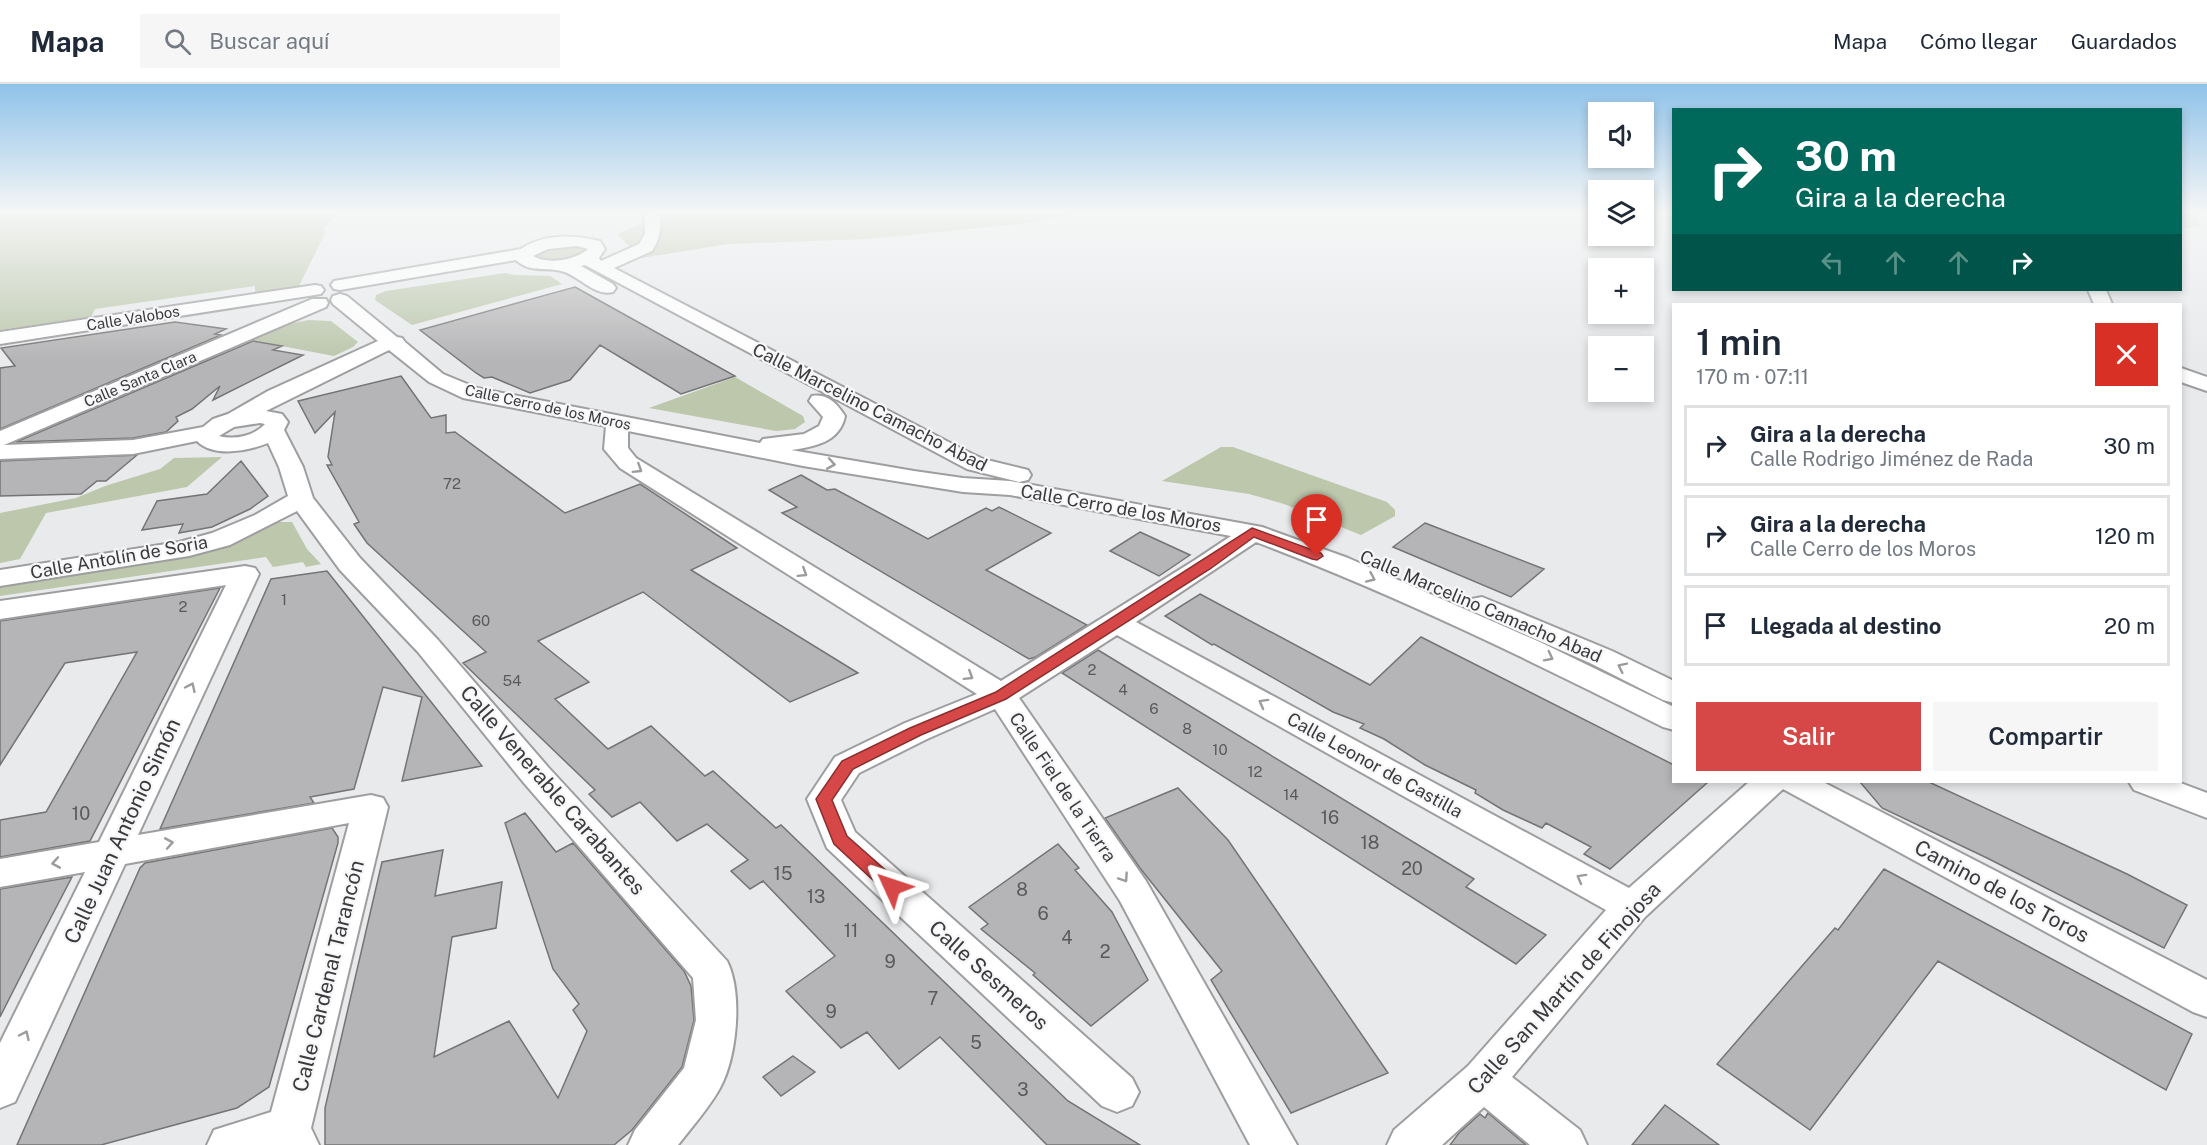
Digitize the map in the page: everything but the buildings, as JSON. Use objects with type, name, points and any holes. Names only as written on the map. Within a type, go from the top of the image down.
[{"type":"street","points":[[325,298],[354,295],[359,289],[391,282],[508,262]]},
{"type":"street","points":[[325,298],[510,262]]},
{"type":"street","points":[[544,262],[559,265],[595,262]]},
{"type":"street","name":"Calle Marcelino Camacho Abad","points":[[595,262],[975,464],[1024,476],[1238,510],[1289,525],[1398,569],[1601,657],[1672,692]]},
{"type":"street","name":"Calle Marcelino Camacho Abad","points":[[559,265],[569,267],[939,466],[964,477],[1010,488]]},
{"type":"street","points":[[266,297],[282,308],[280,318]]},
{"type":"street","name":"Calle Valobos","points":[[0,339],[266,297],[325,298]]},
{"type":"street","name":"Calle Santa Clara","points":[[0,439],[325,298],[325,311],[280,318]]},
{"type":"street","name":"Calle Cerro de los Moros","points":[[325,298],[395,342],[436,378],[459,389],[914,478],[1010,488],[1252,532],[1338,564],[1530,648],[1672,719]]},
{"type":"street","points":[[210,437],[224,445],[243,443],[275,424],[379,346],[395,342]]},
{"type":"street","points":[[2182,374],[2207,385]]},
{"type":"street","name":"Calle Cerro de los Moros","points":[[712,439],[772,444],[800,442],[813,438],[828,431],[834,423],[834,416],[820,401]]},
{"type":"street","points":[[0,452],[192,447],[234,420],[275,424]]},
{"type":"street","name":"Calle Fiel de la Tierra","points":[[617,421],[616,449],[628,464],[1001,695],[1133,891],[1274,1145]]},
{"type":"street","name":"Calle Venerable Carabantes","points":[[275,424],[301,499],[350,564],[428,646],[536,775],[714,973],[717,1020],[704,1076],[651,1145]]},
{"type":"street","name":"Calle Antolín de Soria","points":[[0,578],[180,550],[221,539],[264,520],[301,499]]},
{"type":"street","points":[[1001,695],[1205,566],[1252,532]]},
{"type":"street","name":"Calle Antolín de Soria","points":[[0,610],[244,574]]},
{"type":"street","name":"Calle Juan Antonio Simón","points":[[0,1088],[244,574]]},
{"type":"street","name":"Calle Leonor de Castilla","points":[[1117,622],[1632,907]]},
{"type":"street","name":"Calle Sesmeros","points":[[1001,695],[916,731],[847,765],[824,799],[840,839],[1117,1092]]},
{"type":"street","name":"Calle San Martín de Finojosa","points":[[1410,1145],[1483,1080],[1632,907],[1769,783]]},
{"type":"street","name":"Camino de los Toros","points":[[1798,783],[2207,1000]]},
{"type":"street","points":[[2149,783],[2207,806]]},
{"type":"street","name":"Calle Cardenal Tarancón","points":[[112,853],[371,807],[292,1136]]},
{"type":"street","points":[[0,873],[112,853]]},
{"type":"street","points":[[1483,1080],[1564,1145]]},
{"type":"street","points":[[230,1145],[292,1136]]},
{"type":"green space","points":[[0,262],[311,262],[299,286],[255,293],[255,286],[95,309],[91,317],[0,330]]},
{"type":"green space","points":[[505,273],[550,276],[562,284],[412,325],[375,300],[376,295],[386,291]]},
{"type":"green space","points":[[309,320],[331,321],[358,342],[334,356],[250,340],[288,324]]},
{"type":"green space","points":[[735,377],[803,416],[805,422],[795,429],[776,431],[649,408]]},
{"type":"green space","points":[[1221,447],[1233,447],[1387,502],[1395,510],[1395,516],[1361,535],[1284,504],[1249,494],[1162,481]]},
{"type":"green space","points":[[222,457],[187,487],[46,513],[20,559],[0,563],[0,513],[76,498],[105,486],[160,469],[174,458]]},
{"type":"green space","points":[[278,522],[292,522],[307,549],[321,564],[306,567],[303,562],[273,567],[266,557],[0,596],[0,586],[142,565],[177,557],[212,548]]},
{"type":"route","points":[[892,887],[840,839],[824,799],[847,765],[916,731],[1001,695],[1205,566],[1252,532],[1317,556]]}]
